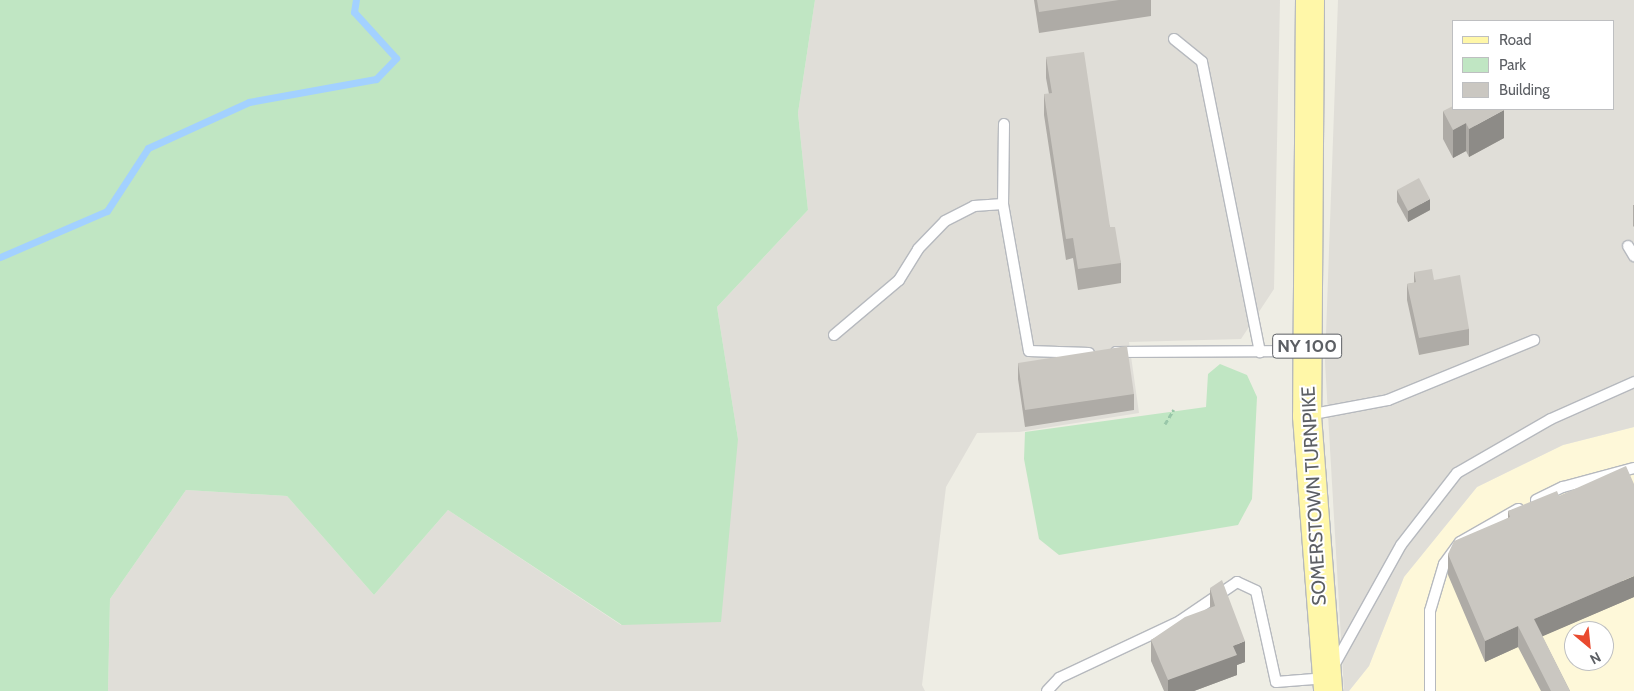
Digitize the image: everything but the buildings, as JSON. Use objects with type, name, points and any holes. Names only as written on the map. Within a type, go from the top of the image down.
[{"type":"main road","name":"SOMERSTOWN TURNPIKE","points":[[1310,0],[1307,416],[1327,684]]},
{"type":"lane","points":[[1174,39],[1202,62],[1260,352]]},
{"type":"lane","points":[[1004,124],[1003,204],[1029,351],[1307,351]]},
{"type":"lane","points":[[834,335],[899,280],[918,249],[945,221],[974,206],[1003,204]]},
{"type":"lane","points":[[1628,246],[1634,256]]},
{"type":"lane","points":[[1307,416],[1388,400],[1534,340]]},
{"type":"lane","points":[[1046,691],[1059,678],[1180,621],[1237,582],[1256,592],[1276,682],[1327,684],[1401,545],[1457,473],[1551,419],[1634,382]]},
{"type":"lane","points":[[1430,691],[1430,611],[1444,564],[1460,542],[1563,487],[1634,468]]},
{"type":"path","points":[[1165,424],[1174,409]]},
{"type":"shaded area","points":[[815,0],[1280,0],[1274,289],[1241,339],[1129,342],[1139,413],[1019,432],[977,433],[946,487],[922,685],[925,691],[108,691],[110,599],[186,490],[287,496],[374,595],[448,510],[621,625],[738,439],[717,307],[808,210],[798,113]]},
{"type":"shaded area","points":[[1338,0],[1634,0],[1634,427],[1563,445],[1477,487],[1404,577],[1369,666],[1349,691],[1344,691],[1325,362]]},
{"type":"shaded area","points":[[1634,427],[1634,691],[1349,691],[1369,666],[1404,577],[1477,487],[1563,445]]},
{"type":"green space","points":[[0,0],[815,0],[798,113],[808,210],[717,307],[738,439],[721,622],[622,625],[448,510],[374,595],[287,496],[186,490],[110,599],[108,691],[0,691]]},
{"type":"green space","points":[[1220,364],[1247,375],[1257,397],[1252,499],[1238,525],[1059,555],[1039,539],[1024,459],[1025,432],[1206,407],[1208,374]]},
{"type":"waterway","points":[[0,257],[107,211],[148,148],[249,102],[376,79],[396,58],[354,12],[356,0]]}]
